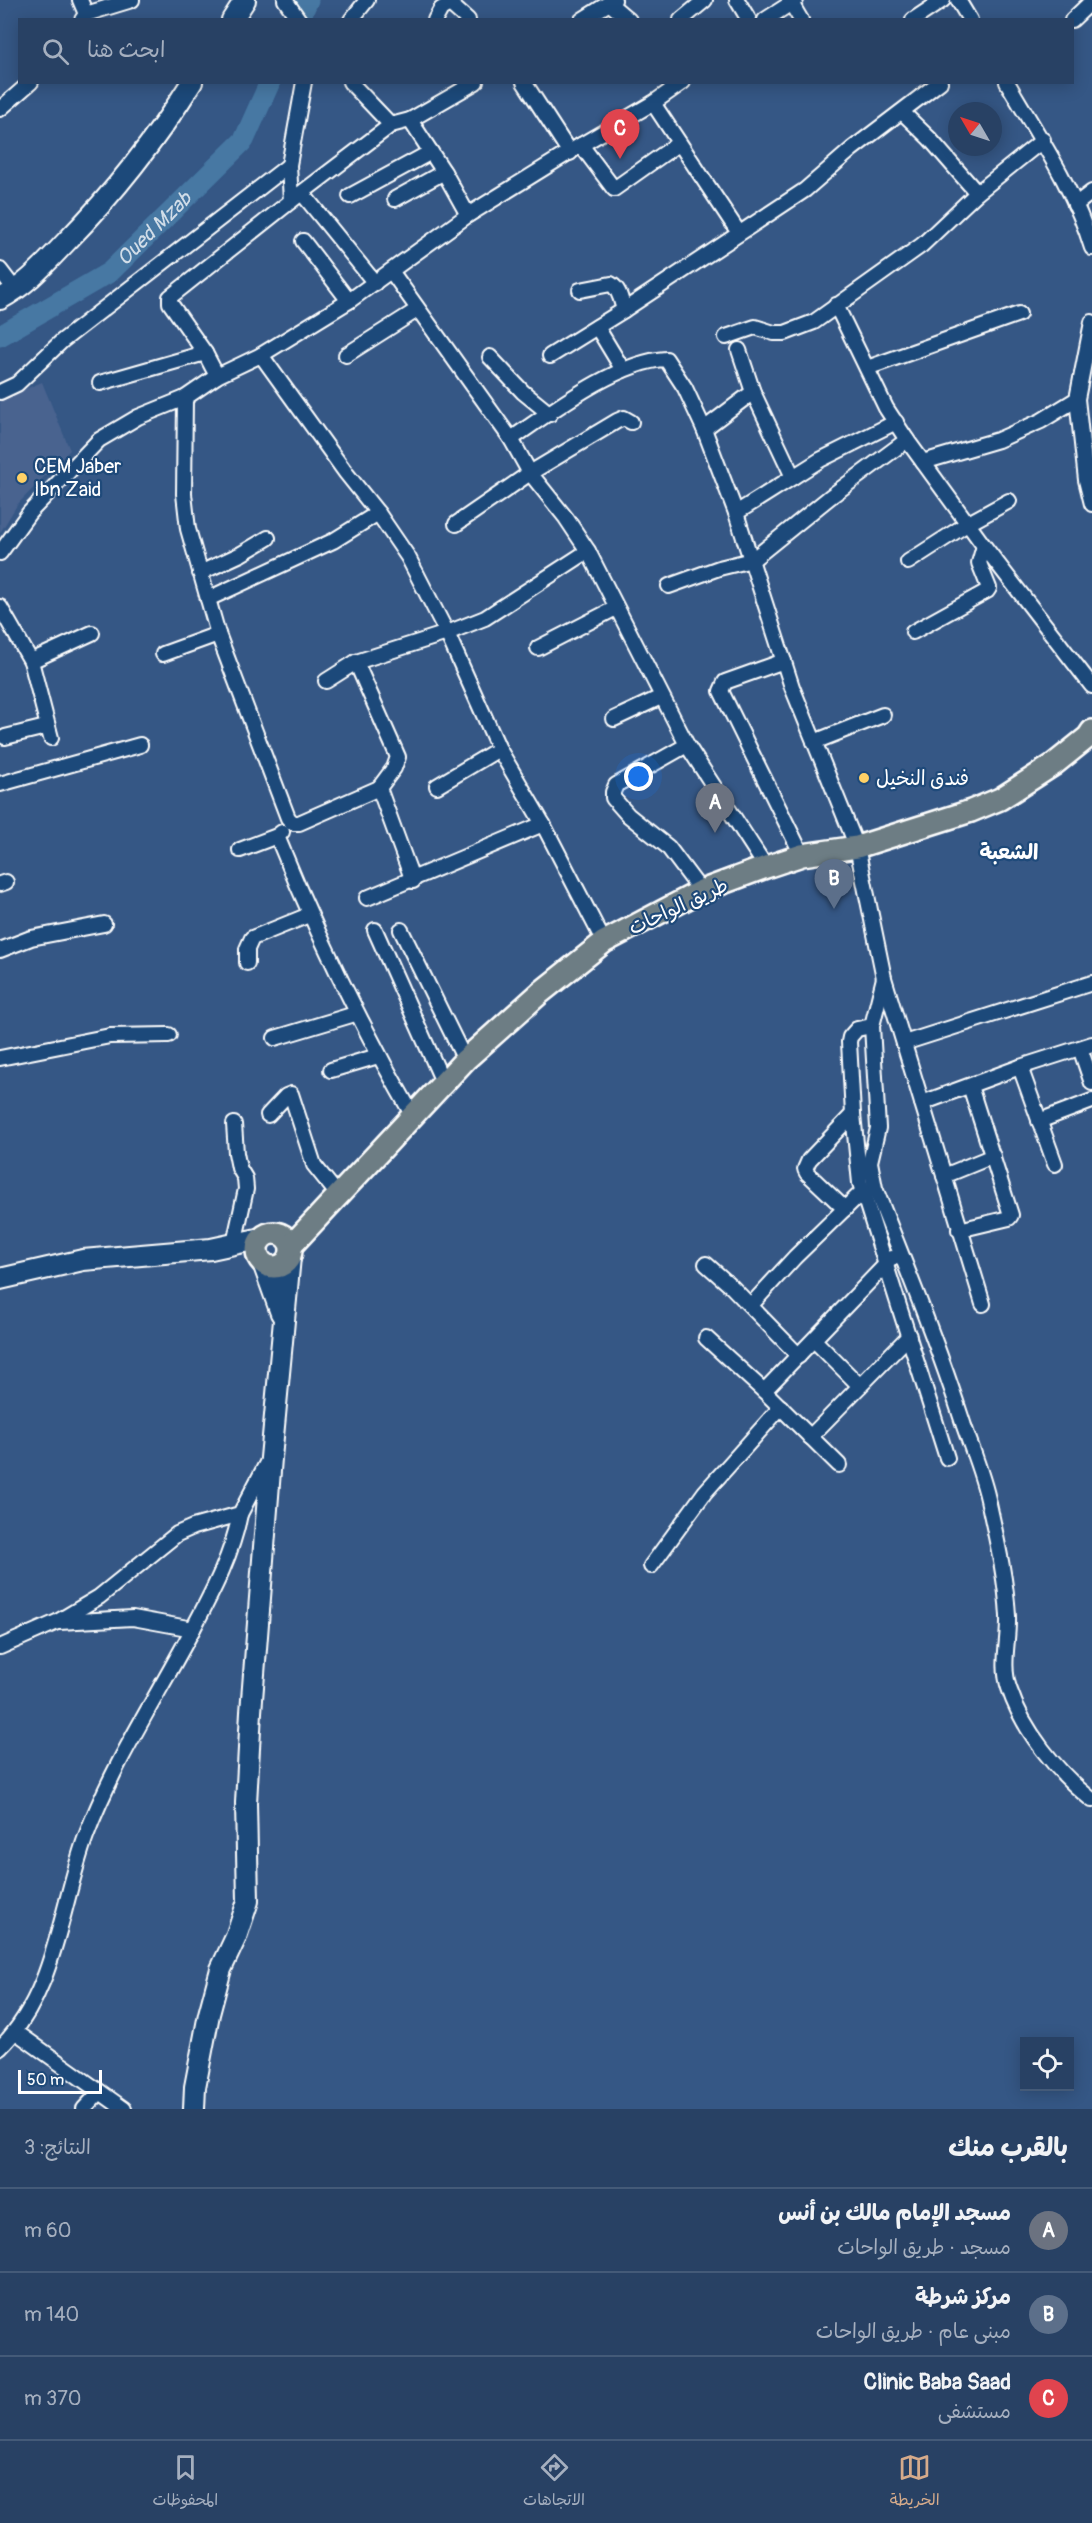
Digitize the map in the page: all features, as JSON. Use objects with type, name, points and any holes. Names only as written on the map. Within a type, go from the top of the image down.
[{"type":"main road","name":"طريق الواحات","points":[[274,1249],[335,1197],[465,1060],[540,993],[604,942],[701,891],[766,867],[802,855],[857,847],[971,811],[1000,799],[1091,740]]},
{"type":"street","points":[[81,0],[84,17],[132,0]]},
{"type":"street","points":[[233,18],[244,0]]},
{"type":"street","points":[[285,0],[298,18]]},
{"type":"street","points":[[352,18],[366,0]]},
{"type":"street","points":[[683,18],[705,0]]},
{"type":"street","points":[[737,0],[748,18]]},
{"type":"street","points":[[916,18],[943,0]]},
{"type":"street","points":[[958,0],[969,18]]},
{"type":"street","points":[[585,18],[612,1],[627,18]]},
{"type":"street","points":[[1074,18],[1092,1]]},
{"type":"street","points":[[768,18],[793,2],[800,18]]},
{"type":"street","points":[[436,18],[441,9],[450,4],[460,4],[467,18]]},
{"type":"street","points":[[0,109],[29,84]]},
{"type":"street","points":[[0,270],[8,295],[29,281],[122,181],[167,122],[191,84]]},
{"type":"street","points":[[304,84],[289,165],[296,197],[375,283]]},
{"type":"street","points":[[352,84],[391,125]]},
{"type":"street","points":[[217,376],[205,353],[170,303],[170,297],[391,125],[410,120],[473,84]]},
{"type":"street","points":[[526,84],[575,149],[614,189],[679,144]]},
{"type":"street","points":[[0,553],[29,513],[99,440],[138,417],[185,398],[217,376],[261,355],[349,301],[468,215],[653,103],[680,84]]},
{"type":"street","points":[[550,356],[624,310],[818,180],[852,149],[937,84]]},
{"type":"street","points":[[1008,84],[1043,140],[1075,205],[1092,248]]},
{"type":"street","points":[[653,103],[739,233]]},
{"type":"street","points":[[902,112],[951,162],[977,193]]},
{"type":"street","points":[[410,120],[444,172],[468,215]]},
{"type":"street","points":[[726,337],[755,327],[774,333],[784,333],[814,322],[922,245],[977,193],[1043,140]]},
{"type":"street","points":[[350,196],[431,152]]},
{"type":"street","points":[[0,392],[17,384],[62,341],[289,165]]},
{"type":"street","points":[[395,199],[444,172]]},
{"type":"street","points":[[1075,205],[1092,192]]},
{"type":"street","points":[[303,241],[349,301]]},
{"type":"street","points":[[392,271],[417,310],[511,439],[530,473],[566,518],[588,551],[687,745],[766,867]]},
{"type":"street","points":[[580,290],[611,284],[615,286],[619,294],[624,310]]},
{"type":"street","points":[[836,305],[886,408],[907,440],[967,524],[1092,686]]},
{"type":"street","points":[[346,355],[417,310]]},
{"type":"street","points":[[867,368],[1019,314]]},
{"type":"street","points":[[1092,322],[1077,399],[1086,480],[1092,504]]},
{"type":"street","points":[[597,327],[623,370]]},
{"type":"street","points":[[739,350],[753,392],[793,477]]},
{"type":"street","points":[[100,383],[205,353]]},
{"type":"street","points":[[261,355],[408,557],[447,633],[499,749],[543,825],[604,942]]},
{"type":"street","points":[[490,357],[523,392],[550,414]]},
{"type":"street","points":[[511,439],[623,370],[666,359],[685,388],[704,429],[736,513],[784,661],[857,847],[884,978],[983,1304]]},
{"type":"street","points":[[704,429],[753,392]]},
{"type":"street","points":[[185,398],[184,494],[188,529],[218,634],[288,818],[293,823]]},
{"type":"street","points":[[923,462],[998,440],[1041,421],[1077,399]]},
{"type":"street","points":[[456,524],[530,473],[617,422],[624,418],[631,422]]},
{"type":"street","points":[[736,513],[820,460],[896,422]]},
{"type":"street","points":[[669,586],[719,568],[752,560],[830,497],[907,440]]},
{"type":"street","points":[[908,562],[967,524],[1009,501]]},
{"type":"street","points":[[208,600],[324,546],[378,513]]},
{"type":"street","points":[[200,573],[241,554],[268,538]]},
{"type":"street","points":[[913,632],[980,597],[987,591],[989,588],[979,563],[984,546]]},
{"type":"street","points":[[326,681],[356,662],[447,633],[485,618],[588,551]]},
{"type":"street","points":[[0,607],[30,661],[48,733],[4,737]]},
{"type":"street","points":[[538,648],[616,608]]},
{"type":"street","points":[[30,661],[92,633]]},
{"type":"street","points":[[163,654],[218,634]]},
{"type":"street","points":[[784,661],[725,682],[721,691],[802,855]]},
{"type":"street","points":[[240,850],[277,836],[293,823],[299,823],[379,788],[394,768],[398,758],[356,662]]},
{"type":"street","points":[[614,719],[661,697]]},
{"type":"street","points":[[814,742],[883,715]]},
{"type":"street","points":[[0,784],[140,745]]},
{"type":"street","points":[[687,745],[616,785],[613,798],[628,815],[668,847],[701,891]]},
{"type":"street","points":[[437,786],[499,749]]},
{"type":"street","points":[[379,788],[413,880]]},
{"type":"street","points":[[367,898],[543,825]]},
{"type":"street","points":[[277,836],[309,915],[355,1014],[412,1116]]},
{"type":"street","points":[[247,963],[247,949],[252,938],[309,915]]},
{"type":"street","points":[[0,950],[31,938],[104,924]]},
{"type":"street","points":[[375,930],[443,1082]]},
{"type":"street","points":[[401,930],[465,1060]]},
{"type":"street","points":[[884,978],[872,1026],[878,1128],[870,1162],[874,1188],[956,1401],[989,1501],[1004,1582],[1008,1637],[1005,1667],[1009,1689],[1026,1722],[1050,1759],[1065,1777],[1092,1800]]},
{"type":"street","points":[[904,1043],[1092,983]]},
{"type":"street","points":[[275,1038],[355,1014]]},
{"type":"street","points":[[872,1026],[857,1029],[850,1037],[853,1114],[862,1191],[947,1458]]},
{"type":"street","points":[[0,1058],[110,1036],[169,1035]]},
{"type":"street","points":[[922,1103],[1020,1067],[1086,1046],[1092,1083]]},
{"type":"street","points":[[331,1070],[378,1056]]},
{"type":"street","points":[[1020,1067],[1055,1164]]},
{"type":"street","points":[[959,1230],[1009,1218],[1011,1215],[970,1086]]},
{"type":"street","points":[[268,1115],[286,1096],[291,1094],[314,1165],[335,1197]]},
{"type":"street","points":[[1039,1121],[1092,1101]]},
{"type":"street","points":[[845,1209],[807,1173],[805,1166],[853,1114]]},
{"type":"street","points":[[234,1124],[236,1153],[239,1168],[245,1178],[246,1189],[234,1244]]},
{"type":"street","points":[[944,1176],[993,1156]]},
{"type":"street","points":[[751,1305],[795,1257],[862,1191]]},
{"type":"street","points":[[0,1279],[84,1260],[158,1255],[234,1244],[274,1249]]},
{"type":"street","points":[[209,1249],[274,1249]]},
{"type":"street","points":[[194,2109],[195,2087],[209,2014],[221,1969],[236,1937],[248,1901],[246,1803],[250,1723],[283,1318],[274,1249]]},
{"type":"street","points":[[274,1249],[283,1318]]},
{"type":"street","points":[[764,1391],[899,1250]]},
{"type":"street","points":[[706,1264],[751,1305],[799,1356]]},
{"type":"street","points":[[810,1437],[909,1336]]},
{"type":"street","points":[[706,1338],[781,1407],[839,1465]]},
{"type":"street","points":[[814,1340],[860,1386]]},
{"type":"street","points":[[932,1409],[956,1401]]},
{"type":"street","points":[[651,1566],[705,1492],[781,1407]]},
{"type":"street","points":[[0,2048],[29,2013],[41,1989],[70,1885],[109,1780],[193,1629],[230,1556],[240,1514],[271,1458]]},
{"type":"street","points":[[0,1647],[57,1622],[99,1597],[177,1534],[240,1514]]},
{"type":"street","points":[[57,1622],[133,1618],[193,1629]]},
{"type":"street","points":[[15,2032],[124,2109]]},
{"type":"street","points":[[84,2109],[100,2092]]},
{"type":"shaded area","name":"CEM Jaber Ibn Zaid","points":[[42,382],[70,450],[17,505],[0,533],[0,400]]},
{"type":"waterway","name":"Oued Mzab","points":[[300,18],[308,0]]},
{"type":"waterway","name":"Oued Mzab","points":[[0,336],[110,272],[244,140],[269,84]]},
{"type":"place","name":"Clinic Baba Saad","points":[[620,159]]},
{"type":"place","name":"CEM Jaber Ibn Zaid","points":[[22,478]]},
{"type":"place","name":"فندق النخيل","points":[[864,778]]},
{"type":"place","name":"مسجد الإمام مالك بن أنس","points":[[715,833]]},
{"type":"place","name":"مركز شرطة","points":[[834,909]]},
{"type":"district","name":"الشعبة","points":[[1009,852]]}]
